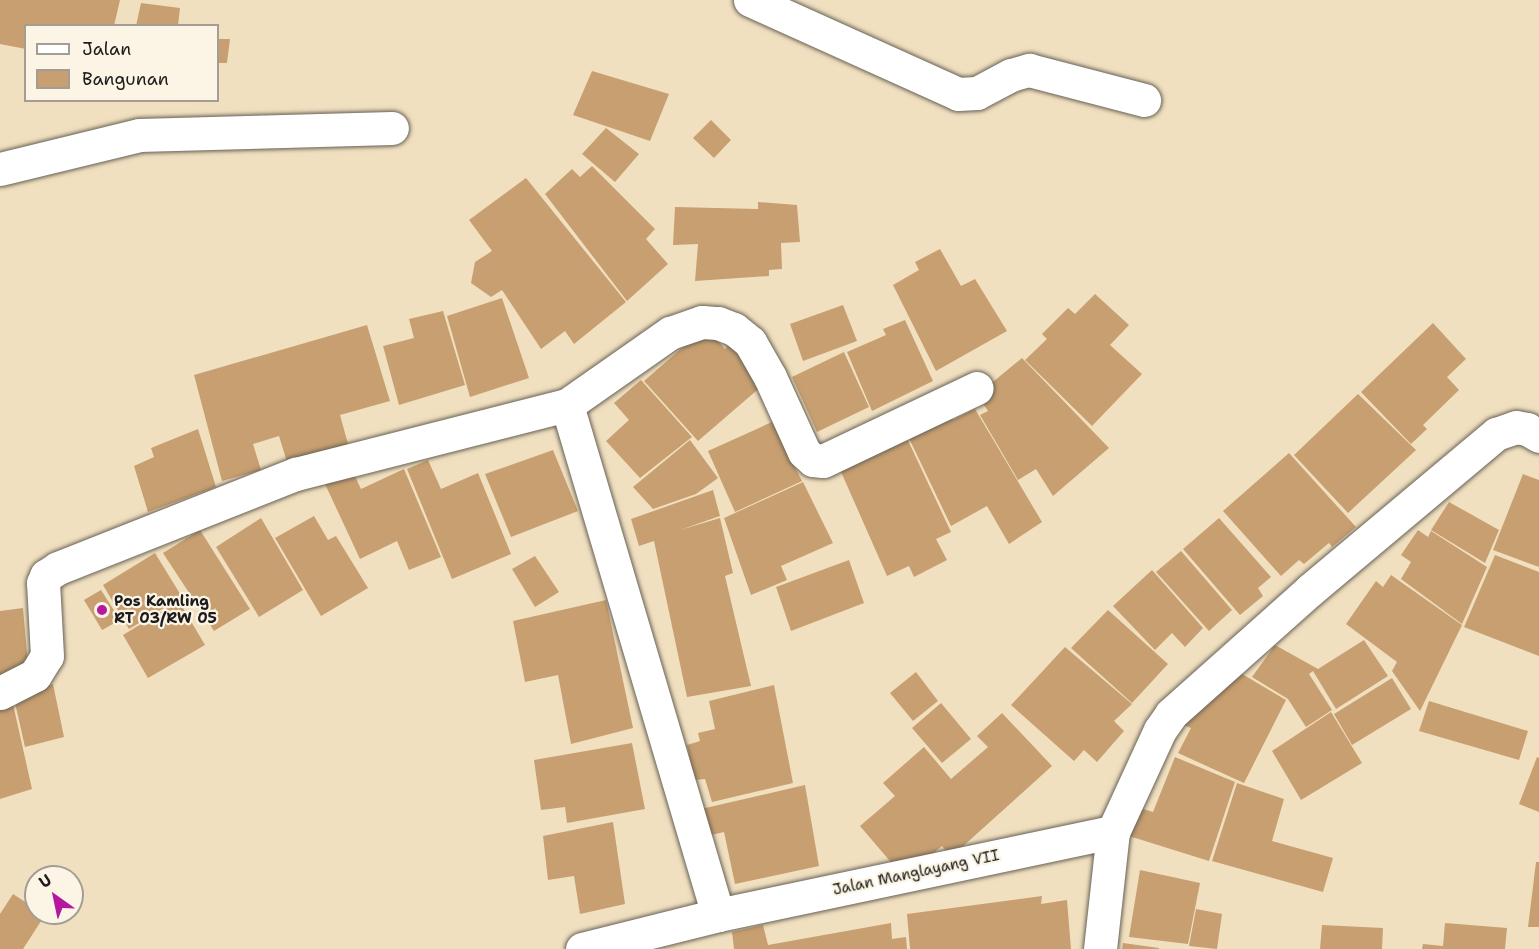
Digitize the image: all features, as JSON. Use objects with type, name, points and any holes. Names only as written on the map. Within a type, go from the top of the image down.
[{"type":"street","points":[[750,0],[958,94],[976,93],[1011,75],[1029,70],[1144,100]]},
{"type":"street","points":[[0,169],[139,135],[392,128]]},
{"type":"street","points":[[0,693],[25,682],[44,663],[47,656],[43,583],[46,576],[58,568],[296,474],[567,405],[670,333],[702,322],[718,323],[734,329],[750,342],[770,377],[800,444],[813,460],[824,461],[977,388]]},
{"type":"street","points":[[567,405],[718,915]]},
{"type":"street","points":[[1100,949],[1113,832],[1160,730],[1171,714],[1188,696],[1496,434],[1516,428],[1527,429],[1539,436]]},
{"type":"street","name":"Jalan Manglayang VII","points":[[582,949],[718,915],[1113,832]]},
{"type":"building","points":[[0,0],[120,0],[114,24],[24,24],[24,49],[0,44]]},
{"type":"building","points":[[141,3],[180,8],[178,24],[136,24]]},
{"type":"building","points":[[219,39],[230,39],[227,63],[219,63]]},
{"type":"building","points":[[592,71],[669,94],[650,141],[573,115]]},
{"type":"building","points":[[711,120],[731,140],[714,158],[693,138]]},
{"type":"building","points":[[606,128],[639,154],[615,182],[582,154]]},
{"type":"building","points":[[592,166],[655,229],[646,239],[668,264],[627,301],[545,194],[572,169],[580,177]]},
{"type":"building","points":[[526,178],[626,302],[574,344],[565,331],[541,349],[502,290],[491,297],[471,283],[475,262],[492,251],[469,220]]},
{"type":"building","points":[[758,202],[797,205],[800,242],[781,243],[782,269],[769,270],[769,276],[695,281],[698,244],[673,245],[675,207],[758,209]]},
{"type":"building","points":[[940,249],[961,286],[975,279],[1007,331],[936,371],[893,285],[919,270],[915,262]]},
{"type":"building","points":[[1095,294],[1129,325],[1110,345],[1142,374],[1092,426],[1025,360],[1047,339],[1042,334],[1068,308],[1075,314]]},
{"type":"building","points":[[502,298],[529,378],[470,397],[447,316]]},
{"type":"building","points":[[843,305],[857,341],[803,361],[790,324]]},
{"type":"building","points":[[443,311],[465,385],[399,405],[383,346],[414,338],[409,319]]},
{"type":"building","points":[[905,320],[933,381],[872,411],[847,352],[886,335],[883,329]]},
{"type":"building","points":[[1433,323],[1466,359],[1447,377],[1459,390],[1423,425],[1427,429],[1411,444],[1361,392]]},
{"type":"building","points":[[367,325],[390,401],[340,415],[348,444],[287,462],[279,436],[253,444],[261,470],[222,481],[194,375]]},
{"type":"building","points":[[706,327],[725,349],[729,344],[763,385],[698,441],[644,381]]},
{"type":"building","points":[[844,352],[869,407],[817,432],[792,377]]},
{"type":"building","points":[[1022,358],[1109,448],[1053,496],[1036,469],[1018,480],[980,415],[988,411],[977,395]]},
{"type":"building","points":[[641,380],[692,437],[640,478],[606,441],[629,420],[614,403]]},
{"type":"building","points":[[1358,394],[1416,450],[1348,513],[1294,455]]},
{"type":"building","points":[[975,409],[1042,522],[1009,544],[987,506],[951,526],[906,432],[948,411],[953,420]]},
{"type":"building","points":[[772,422],[802,481],[735,512],[708,451]]},
{"type":"building","points":[[198,429],[216,487],[148,512],[134,466],[154,457],[151,448]]},
{"type":"building","points":[[905,434],[951,532],[936,539],[947,560],[914,577],[909,566],[887,576],[838,465]]},
{"type":"building","points":[[690,440],[718,478],[696,494],[653,509],[633,487]]},
{"type":"building","points":[[553,450],[578,511],[511,537],[485,474]]},
{"type":"building","points":[[1289,453],[1356,527],[1332,547],[1329,543],[1304,564],[1299,560],[1281,576],[1223,511]]},
{"type":"building","points":[[428,460],[441,489],[478,473],[511,554],[452,579],[407,469]]},
{"type":"building","points":[[404,469],[441,557],[409,570],[397,541],[360,559],[325,484],[352,470],[361,489]]},
{"type":"building","points":[[1523,474],[1539,480],[1539,567],[1493,550]]},
{"type":"building","points":[[803,482],[833,543],[781,566],[787,580],[751,595],[724,518]]},
{"type":"building","points":[[713,490],[720,516],[680,530],[720,518],[733,573],[725,576],[751,686],[687,697],[654,541],[639,546],[631,519]]},
{"type":"building","points":[[1449,502],[1499,530],[1485,563],[1431,530]]},
{"type":"building","points":[[314,516],[328,540],[336,536],[368,588],[321,616],[275,538]]},
{"type":"building","points":[[261,518],[303,590],[259,617],[216,547]]},
{"type":"building","points":[[1219,518],[1271,577],[1258,588],[1263,596],[1240,615],[1183,549]]},
{"type":"building","points":[[200,530],[250,609],[214,631],[163,553]]},
{"type":"building","points":[[1418,530],[1428,537],[1431,531],[1487,567],[1462,624],[1401,579],[1411,562],[1401,555]]},
{"type":"building","points":[[1181,551],[1232,610],[1209,631],[1156,572]]},
{"type":"building","points":[[155,553],[182,597],[129,629],[103,585]]},
{"type":"building","points":[[1495,555],[1539,572],[1539,656],[1464,627]]},
{"type":"building","points":[[535,556],[559,592],[535,607],[512,569]]},
{"type":"building","points":[[849,560],[864,603],[791,631],[776,587]]},
{"type":"building","points":[[1152,570],[1203,628],[1185,647],[1172,633],[1155,650],[1113,606]]},
{"type":"building","points":[[1391,575],[1462,625],[1420,711],[1392,671],[1397,662],[1346,624],[1376,581],[1383,587]]},
{"type":"building","name":"Pos Kamling RT 03/RW 05","points":[[101,590],[120,620],[102,630],[84,600]]},
{"type":"building","points":[[606,600],[633,728],[571,744],[558,675],[525,682],[513,621]]},
{"type":"building","points":[[179,601],[205,645],[148,678],[123,635]]},
{"type":"building","points":[[23,608],[29,675],[0,679],[0,611]]},
{"type":"building","points":[[1108,610],[1168,664],[1132,703],[1071,648]]},
{"type":"building","points":[[1364,640],[1388,676],[1336,709],[1313,671],[1309,674],[1332,710],[1306,727],[1288,699],[1252,677],[1275,645],[1318,669]]},
{"type":"building","points":[[1065,647],[1132,704],[1114,721],[1124,731],[1097,762],[1084,750],[1074,761],[1011,705]]},
{"type":"building","points":[[1227,665],[1286,700],[1244,783],[1178,753],[1191,728],[1179,723]]},
{"type":"building","points":[[916,672],[938,701],[913,721],[890,693]]},
{"type":"building","points":[[1392,678],[1411,709],[1352,745],[1334,714]]},
{"type":"building","points":[[53,684],[64,737],[25,747],[13,694]]},
{"type":"building","points":[[774,685],[793,783],[712,802],[705,779],[694,780],[687,745],[700,741],[698,733],[715,729],[709,701]]},
{"type":"building","points":[[1429,701],[1528,731],[1519,760],[1419,731]]},
{"type":"building","points":[[941,703],[971,739],[942,763],[912,728]]},
{"type":"building","points":[[13,704],[32,789],[0,799],[0,708]]},
{"type":"building","points":[[1331,712],[1362,763],[1301,800],[1272,751]]},
{"type":"building","points":[[1002,713],[1052,766],[951,857],[942,846],[923,862],[895,867],[860,826],[895,796],[883,783],[924,747],[951,779],[988,747],[977,736]]},
{"type":"building","points":[[632,743],[645,809],[567,823],[565,807],[541,810],[534,760]]},
{"type":"building","points":[[1175,757],[1235,782],[1209,861],[1129,836],[1137,807],[1153,812]]},
{"type":"building","points":[[1537,757],[1539,758],[1539,812],[1519,804]]},
{"type":"building","points":[[1237,783],[1284,799],[1272,841],[1333,858],[1323,892],[1212,861]]},
{"type":"building","points":[[805,785],[819,866],[735,884],[724,832],[707,836],[701,809]]},
{"type":"building","points":[[613,822],[625,904],[580,914],[574,876],[548,880],[543,836]]},
{"type":"building","points":[[1536,862],[1539,862],[1539,927],[1528,927]]},
{"type":"building","points":[[1140,870],[1200,883],[1188,944],[1129,937]]},
{"type":"building","points":[[13,894],[24,901],[24,925],[39,925],[23,949],[0,949],[0,914]]},
{"type":"building","points":[[1042,896],[1041,904],[1067,900],[1071,949],[910,949],[907,914]]},
{"type":"building","points":[[1196,909],[1222,914],[1217,949],[1189,946]]},
{"type":"building","points":[[891,923],[892,939],[906,937],[907,949],[734,949],[732,932],[763,925],[768,945]]},
{"type":"building","points":[[1445,923],[1507,928],[1505,949],[1422,949],[1423,944],[1443,946]]},
{"type":"building","points":[[1322,925],[1383,928],[1382,949],[1320,949]]},
{"type":"building","points":[[1123,943],[1159,948],[1159,949],[1122,949]]},
{"type":"place","name":"Pos Kamling RT 03/RW 05","points":[[102,610]]}]
